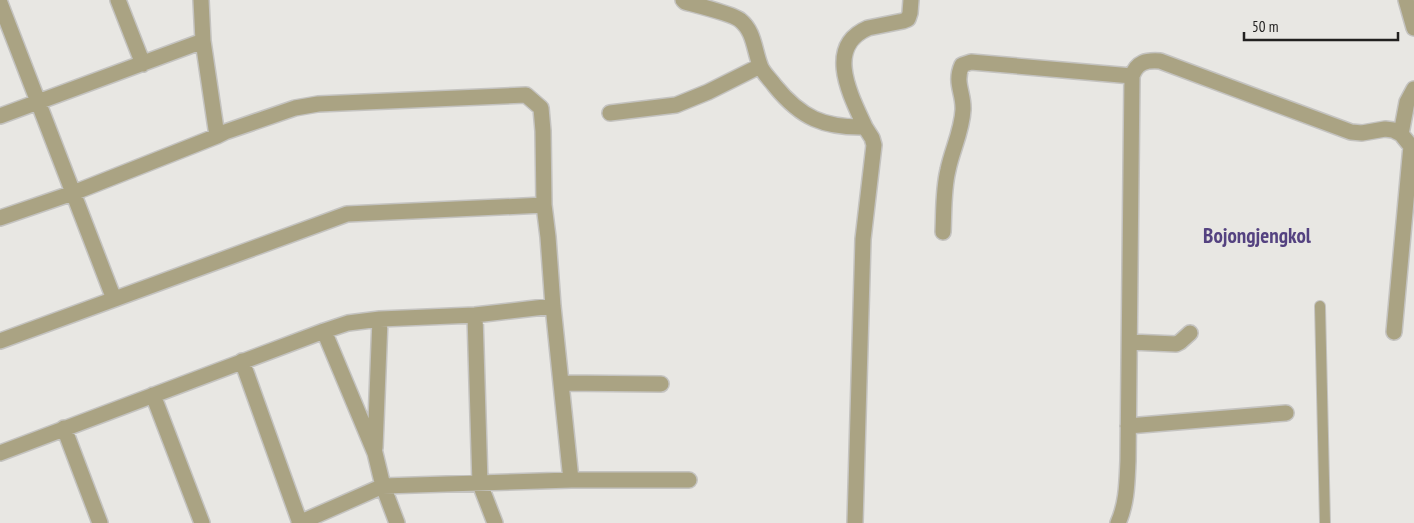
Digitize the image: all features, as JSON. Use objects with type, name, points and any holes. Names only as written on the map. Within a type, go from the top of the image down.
[{"type":"street","points":[[118,0],[143,64]]},
{"type":"street","points":[[201,0],[204,41],[217,136]]},
{"type":"street","points":[[683,0],[739,19],[749,30],[760,66],[790,103],[812,118],[829,124],[846,127],[865,126]]},
{"type":"street","points":[[855,523],[863,239],[874,145],[850,92],[843,63],[845,52],[856,34],[862,30],[908,19],[911,0]]},
{"type":"street","points":[[1406,0],[1414,28]]},
{"type":"street","points":[[0,3],[114,299]]},
{"type":"street","points":[[0,116],[204,41]]},
{"type":"street","points":[[1118,523],[1124,508],[1127,487],[1132,76],[1135,68],[1152,60],[1160,61],[1351,132],[1369,133],[1385,129],[1401,134],[1412,148],[1394,332]]},
{"type":"street","points":[[943,232],[947,172],[960,132],[963,109],[958,74],[962,64],[971,62],[1132,76]]},
{"type":"street","points":[[610,113],[676,105],[708,92],[760,66]]},
{"type":"street","points":[[1401,134],[1407,102],[1414,89]]},
{"type":"street","points":[[0,218],[73,192],[225,132],[295,108],[318,104],[526,95],[541,108],[544,205],[552,306],[571,480]]},
{"type":"street","points":[[0,341],[347,214],[544,205]]},
{"type":"street","points":[[0,452],[348,323],[380,319],[475,314],[552,306]]},
{"type":"street","points":[[475,314],[480,484],[495,523]]},
{"type":"street","points":[[374,453],[380,319]]},
{"type":"street","points":[[324,331],[374,453],[383,486],[397,523]]},
{"type":"street","points":[[1130,342],[1176,344],[1190,333]]},
{"type":"street","points":[[242,361],[299,523],[383,486],[571,480],[689,480]]},
{"type":"street","points":[[561,383],[661,384]]},
{"type":"street","points":[[154,395],[202,523]]},
{"type":"street","points":[[1128,426],[1286,413]]},
{"type":"street","points":[[64,428],[100,523]]},
{"type":"lane","points":[[1320,306],[1325,523]]},
{"type":"district","name":"Bojongjengkol","points":[[1257,236]]}]
